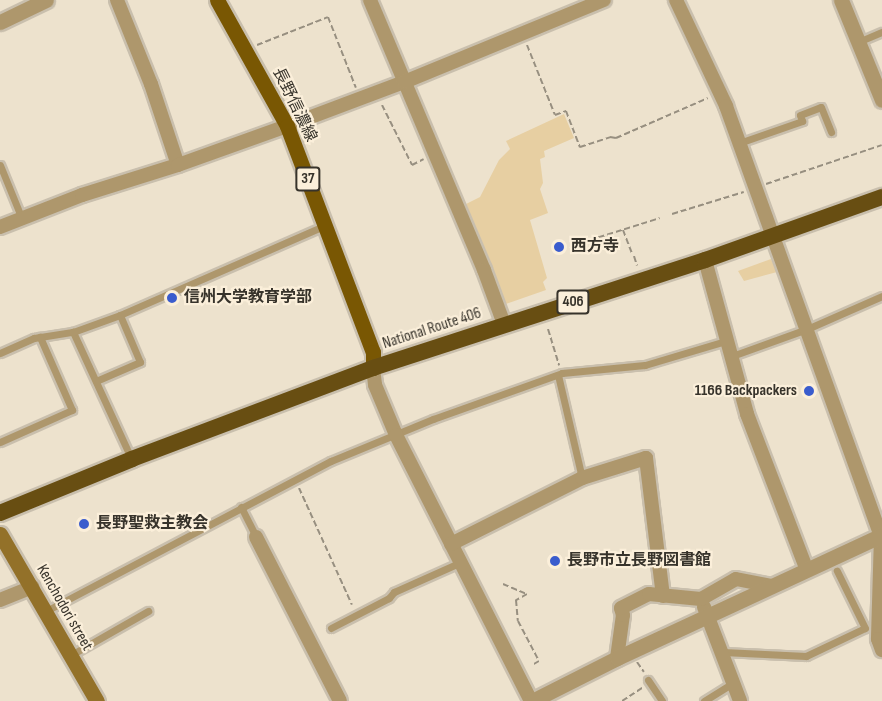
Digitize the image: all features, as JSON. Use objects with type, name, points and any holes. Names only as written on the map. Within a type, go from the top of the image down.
[{"type":"highway","name":"National Route 406","points":[[0,513],[132,459],[373,368],[705,260],[882,196]]},
{"type":"main road","name":"長野信濃線","points":[[217,0],[286,126],[373,352],[373,368]]},
{"type":"main road","name":"Kenchodori street","points":[[0,534],[97,701]]},
{"type":"street","points":[[0,22],[46,0]]},
{"type":"street","points":[[117,0],[151,84],[178,165]]},
{"type":"street","points":[[0,227],[82,195],[178,165],[404,82],[604,0]]},
{"type":"street","points":[[676,0],[720,93],[881,536],[872,629],[882,651]]},
{"type":"street","points":[[841,0],[882,100]]},
{"type":"street","points":[[372,1],[504,324]]},
{"type":"street","points":[[705,260],[729,340],[747,414],[807,570]]},
{"type":"street","points":[[373,368],[375,385],[396,435],[531,701],[617,658],[881,536]]},
{"type":"street","points":[[451,544],[582,478],[646,458],[663,596]]},
{"type":"street","points":[[256,537],[340,701]]},
{"type":"street","points":[[617,658],[623,615],[621,608],[649,594],[701,599],[736,579],[772,586]]},
{"type":"street","points":[[0,600],[32,587]]},
{"type":"street","points":[[701,599],[740,701]]},
{"type":"lane","points":[[858,42],[882,32]]},
{"type":"lane","points":[[739,143],[802,121],[800,115],[821,107],[831,132]]},
{"type":"lane","points":[[0,165],[22,219]]},
{"type":"lane","points":[[0,352],[40,337],[73,332],[120,315],[326,225]]},
{"type":"lane","points":[[732,356],[807,329],[882,296]]},
{"type":"lane","points":[[96,381],[140,362],[120,315]]},
{"type":"lane","points":[[73,332],[132,459]]},
{"type":"lane","points":[[0,442],[72,410],[40,337]]},
{"type":"lane","points":[[46,611],[331,461],[433,419],[560,374],[645,365],[729,340]]},
{"type":"lane","points":[[560,374],[582,478]]},
{"type":"lane","points":[[241,507],[256,537]]},
{"type":"lane","points":[[331,628],[389,598],[394,592],[461,562]]},
{"type":"lane","points":[[723,652],[806,656],[872,629],[837,571]]},
{"type":"lane","points":[[71,655],[148,610]]},
{"type":"lane","points":[[649,681],[662,701]]},
{"type":"lane","points":[[704,701],[733,683]]},
{"type":"path","points":[[246,50],[328,17],[360,98]]},
{"type":"path","points":[[523,34],[555,115],[566,111],[580,147],[610,137],[616,138],[720,93]]},
{"type":"path","points":[[376,91],[412,165],[435,154]]},
{"type":"path","points":[[672,214],[882,145]]},
{"type":"path","points":[[590,240],[660,218]]},
{"type":"path","points":[[623,230],[637,266]]},
{"type":"path","points":[[548,329],[560,374]]},
{"type":"path","points":[[295,480],[356,615]]},
{"type":"path","points":[[503,584],[527,594],[516,600],[518,621],[539,661],[532,666]]},
{"type":"path","points":[[622,701],[649,681],[633,655]]},
{"type":"shaded area","points":[[564,114],[574,138],[544,151],[545,157],[540,159],[543,183],[540,189],[548,213],[530,220],[547,278],[543,282],[546,290],[503,305],[462,206],[480,197],[499,160],[510,149],[506,141]]},
{"type":"shaded area","points":[[771,259],[777,272],[744,281],[738,271]]},
{"type":"place","name":"西方寺","points":[[559,247]]},
{"type":"place","name":"信州大学教育学部","points":[[172,298]]},
{"type":"place","name":"1166 Backpackers","points":[[809,391]]},
{"type":"place","name":"長野聖救主教会","points":[[84,524]]},
{"type":"place","name":"長野市立長野図書館","points":[[555,561]]}]
